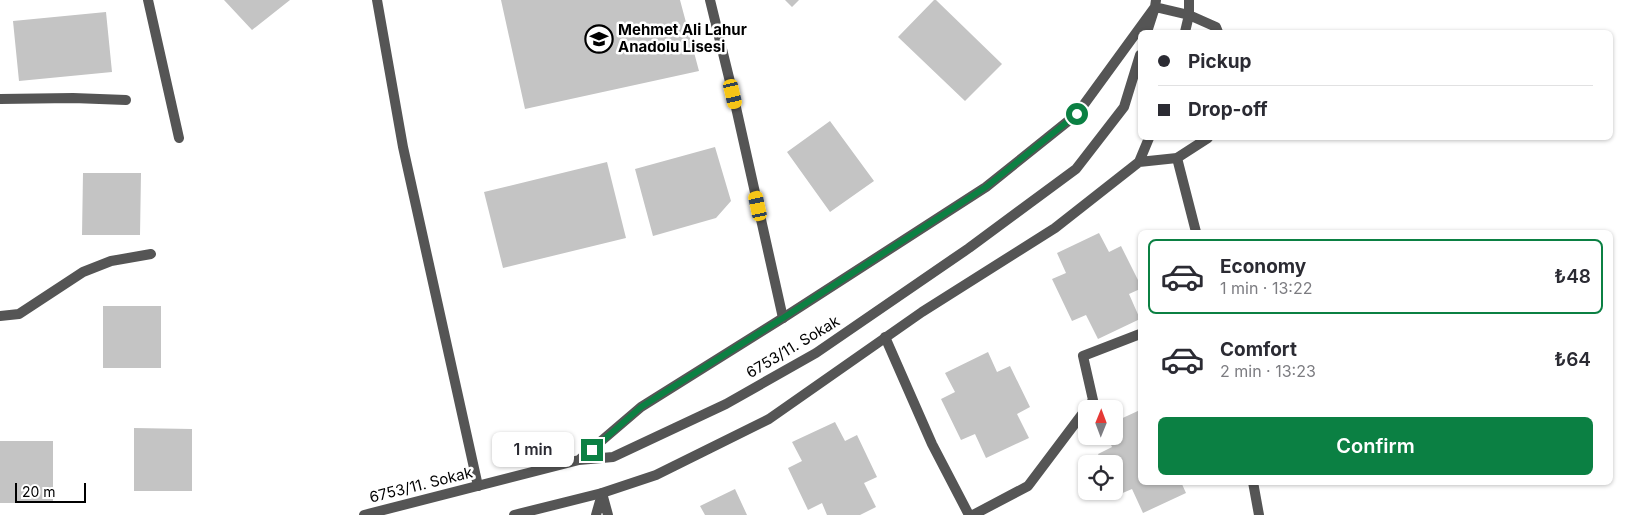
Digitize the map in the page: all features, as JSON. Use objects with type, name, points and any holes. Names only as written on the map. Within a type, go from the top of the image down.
[{"type":"street","points":[[148,0],[179,138]]},
{"type":"street","points":[[377,0],[403,147],[478,486]]},
{"type":"street","points":[[710,0],[783,318]]},
{"type":"street","points":[[1185,30],[1189,15],[1189,0]]},
{"type":"street","points":[[579,460],[641,407],[986,187],[1077,114],[1156,3]]},
{"type":"street","points":[[1156,3],[1189,15],[1216,27],[1217,30]]},
{"type":"street","points":[[1148,30],[1156,3]]},
{"type":"street","name":"6753/11. Sokak","points":[[364,515],[579,460],[613,457],[726,404],[816,353],[969,248],[1076,169],[1124,107],[1138,62]]},
{"type":"street","points":[[0,99],[73,98],[126,100]]},
{"type":"street","points":[[514,515],[602,493],[656,475],[769,419],[922,312],[1055,228],[1139,162],[1148,140]]},
{"type":"street","points":[[1139,162],[1177,158],[1205,140]]},
{"type":"street","points":[[1177,158],[1195,230]]},
{"type":"street","points":[[0,316],[19,314],[83,272],[111,261],[151,254]]},
{"type":"street","points":[[1093,400],[1083,356],[1138,335]]},
{"type":"street","points":[[886,338],[932,444],[971,515],[1028,486],[1078,420]]},
{"type":"street","points":[[1254,485],[1259,515]]},
{"type":"street","points":[[596,515],[602,493]]},
{"type":"street","points":[[602,493],[608,515]]},
{"type":"building","points":[[224,0],[290,0],[252,30]]},
{"type":"building","name":"Mehmet Ali Lahur Anadolu Lisesi","points":[[501,0],[680,0],[699,71],[525,109]]},
{"type":"building","points":[[785,0],[799,0],[792,7]]},
{"type":"building","points":[[934,0],[1002,64],[965,101],[898,37]]},
{"type":"building","points":[[106,12],[112,72],[19,81],[13,21]]},
{"type":"building","points":[[830,121],[874,181],[830,212],[787,152]]},
{"type":"building","points":[[715,147],[731,201],[716,218],[653,236],[635,169]]},
{"type":"building","points":[[607,162],[626,238],[503,268],[484,192]]},
{"type":"building","points":[[83,173],[141,173],[140,235],[82,235]]},
{"type":"building","points":[[1099,233],[1109,252],[1121,246],[1138,280],[1138,290],[1129,294],[1138,314],[1138,320],[1098,339],[1086,315],[1072,321],[1052,279],[1066,273],[1057,253]]},
{"type":"building","points":[[103,306],[161,306],[161,368],[103,368]]},
{"type":"building","points":[[988,352],[997,372],[1010,366],[1030,407],[1017,414],[1029,438],[986,458],[975,434],[961,440],[941,399],[955,392],[945,373]]},
{"type":"building","points":[[1138,411],[1138,485],[1182,485],[1186,493],[1143,513],[1132,489],[1123,493],[1123,455],[1098,454],[1112,447],[1111,445],[1123,445],[1123,418]]},
{"type":"building","points":[[835,422],[845,441],[857,435],[877,477],[864,483],[876,507],[860,515],[827,515],[822,503],[808,510],[788,468],[802,461],[792,442]]},
{"type":"building","points":[[134,428],[192,429],[192,491],[134,491]]},
{"type":"building","points":[[0,441],[53,441],[53,503],[0,503]]},
{"type":"building","points":[[735,489],[747,515],[705,515],[700,506]]},
{"type":"place","name":"Mehmet Ali Lahur Anadolu Lisesi","points":[[599,39]]},
{"type":"route","points":[[592,450],[641,407],[986,187],[1077,114]]}]
